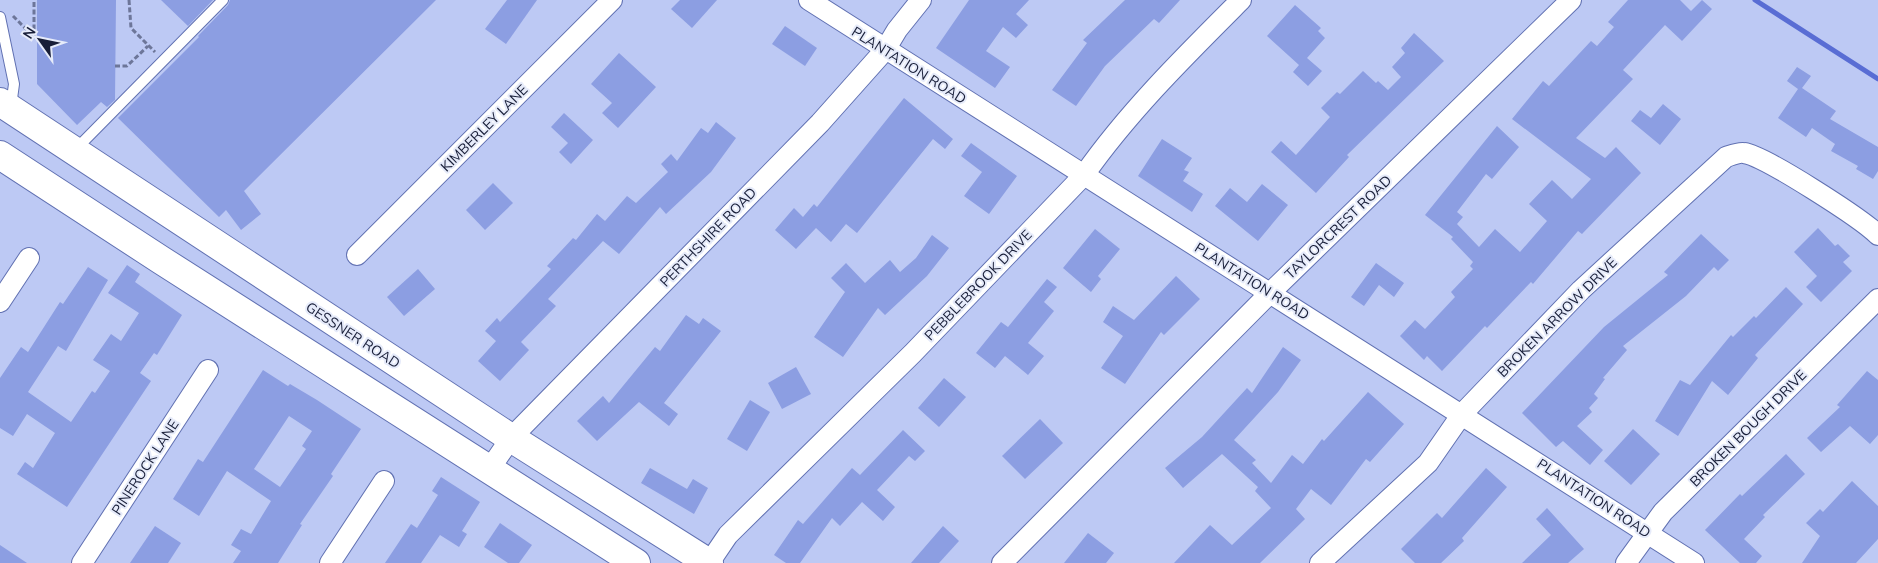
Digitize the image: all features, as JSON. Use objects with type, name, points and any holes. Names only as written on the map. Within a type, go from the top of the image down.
[{"type":"main road","name":"GESSNER ROAD","points":[[5,106],[511,438],[709,563]]},
{"type":"main road","points":[[0,155],[160,260],[636,563]]},
{"type":"main road","points":[[160,260],[185,224]]},
{"type":"street","name":"KIMBERLEY LANE","points":[[357,255],[612,0]]},
{"type":"street","name":"PLANTATION ROAD","points":[[809,0],[1694,563]]},
{"type":"street","name":"PERTHSHIRE ROAD","points":[[489,470],[511,438],[820,123],[885,50],[897,30],[921,0]]},
{"type":"street","name":"PEBBLEBROOK DRIVE","points":[[709,563],[728,535],[913,352],[1084,175],[1101,150],[1185,55],[1241,0]]},
{"type":"street","name":"TAYLORCREST ROAD","points":[[1002,563],[1270,293],[1571,0]]},
{"type":"street","name":"BROKEN ARROW DRIVE","points":[[1320,563],[1428,463],[1462,414],[1581,290],[1726,157],[1742,152],[1758,157],[1823,197],[1878,235]]},
{"type":"street","points":[[0,302],[29,258]]},
{"type":"street","name":"BROKEN BOUGH DRIVE","points":[[1626,563],[1663,512],[1878,298]]},
{"type":"street","name":"PINEROCK LANE","points":[[82,563],[208,370]]},
{"type":"street","points":[[330,563],[384,481]]},
{"type":"lane","points":[[74,151],[223,0]]},
{"type":"lane","points":[[3,13],[14,84],[5,106]]},
{"type":"path","points":[[3,13],[34,37],[34,0]]},
{"type":"path","points":[[129,0],[131,28],[164,60]]},
{"type":"path","points":[[115,66],[128,66],[148,46]]},
{"type":"building","points":[[37,0],[116,0],[115,100],[107,107],[101,102],[77,125],[37,84]]},
{"type":"building","points":[[161,0],[213,0],[188,26]]},
{"type":"building","points":[[230,0],[436,0],[244,191],[261,214],[241,230],[226,210],[219,217],[118,118],[199,37],[228,5]]},
{"type":"building","points":[[507,0],[537,0],[506,44],[485,29]]},
{"type":"building","points":[[680,0],[717,0],[692,28],[671,9]]},
{"type":"building","points":[[969,0],[1029,0],[1016,14],[1028,25],[1016,38],[1003,27],[986,51],[1010,67],[995,88],[936,48]]},
{"type":"building","points":[[1125,0],[1180,0],[1159,23],[1154,19],[1105,66],[1076,106],[1052,90],[1087,43],[1083,40]]},
{"type":"building","points":[[1628,0],[1680,0],[1691,11],[1702,0],[1712,9],[1682,41],[1665,25],[1623,70],[1633,79],[1576,138],[1605,158],[1616,147],[1641,173],[1582,234],[1578,231],[1533,284],[1531,282],[1442,371],[1427,356],[1424,360],[1400,336],[1415,320],[1425,329],[1455,297],[1451,292],[1473,269],[1470,266],[1473,262],[1451,239],[1453,237],[1425,215],[1497,126],[1519,147],[1492,179],[1486,174],[1457,212],[1463,217],[1457,224],[1479,247],[1495,229],[1520,252],[1547,221],[1529,204],[1552,180],[1572,199],[1591,179],[1512,119],[1543,81],[1549,86],[1591,41],[1597,46],[1614,27],[1608,22]]},
{"type":"building","points":[[1295,5],[1321,28],[1318,31],[1325,38],[1307,58],[1322,71],[1308,86],[1293,72],[1299,65],[1267,36]]},
{"type":"building","points":[[785,26],[817,48],[805,66],[772,44]]},
{"type":"building","points":[[1414,33],[1444,61],[1347,155],[1349,157],[1316,193],[1271,152],[1281,141],[1296,155],[1330,117],[1321,108],[1337,92],[1340,94],[1363,71],[1376,83],[1378,81],[1388,90],[1401,77],[1392,67],[1405,53],[1401,48]]},
{"type":"building","points":[[619,53],[656,87],[618,128],[602,113],[612,103],[591,84]]},
{"type":"building","points":[[1797,67],[1811,76],[1802,88],[1836,111],[1830,119],[1878,147],[1878,171],[1873,179],[1856,169],[1858,166],[1831,151],[1835,144],[1812,128],[1806,137],[1778,118],[1798,89],[1787,81]]},
{"type":"building","points":[[904,98],[953,139],[945,149],[933,139],[857,233],[846,224],[831,242],[816,228],[796,249],[775,230],[794,208],[803,217],[814,204],[817,207]]},
{"type":"building","points":[[1663,104],[1681,119],[1660,145],[1631,121],[1640,110],[1651,118]]},
{"type":"building","points":[[564,113],[593,140],[571,164],[559,152],[568,143],[551,127]]},
{"type":"building","points":[[716,122],[736,138],[711,172],[666,214],[660,207],[619,254],[603,241],[548,299],[556,306],[521,342],[529,350],[500,381],[478,361],[496,341],[485,331],[497,318],[500,322],[551,269],[547,266],[573,238],[576,240],[597,214],[605,221],[627,196],[636,203],[668,172],[661,164],[671,154],[677,161],[701,128],[708,133]]},
{"type":"building","points":[[1162,139],[1192,158],[1184,170],[1189,172],[1183,181],[1203,194],[1192,212],[1138,176]]},
{"type":"building","points":[[971,143],[1017,176],[989,214],[964,196],[982,172],[961,156]]},
{"type":"building","points":[[493,183],[513,203],[485,230],[466,210]]},
{"type":"building","points":[[1262,184],[1288,205],[1258,241],[1215,206],[1230,188],[1247,202]]},
{"type":"building","points":[[1818,228],[1835,246],[1838,244],[1850,256],[1843,262],[1852,271],[1821,302],[1806,287],[1817,276],[1794,252]]},
{"type":"building","points":[[1095,229],[1120,249],[1098,276],[1101,279],[1091,292],[1063,268]]},
{"type":"building","points":[[1701,234],[1729,260],[1718,271],[1714,267],[1686,296],[1623,346],[1627,350],[1603,378],[1605,379],[1594,394],[1598,398],[1589,408],[1592,412],[1577,426],[1603,450],[1590,465],[1563,441],[1556,447],[1522,413],[1604,327],[1668,275],[1664,272]]},
{"type":"building","points":[[932,235],[949,248],[927,276],[885,315],[878,308],[843,357],[814,337],[845,292],[831,278],[846,263],[865,283],[890,260],[900,272],[916,258]]},
{"type":"building","points":[[1376,263],[1404,283],[1394,297],[1379,285],[1364,306],[1351,297]]},
{"type":"building","points":[[127,265],[140,274],[135,282],[182,315],[157,355],[154,353],[140,373],[151,381],[67,507],[17,474],[25,462],[33,468],[55,433],[27,414],[13,436],[0,428],[0,378],[21,347],[28,352],[60,302],[63,304],[88,267],[108,280],[66,351],[58,346],[28,392],[71,422],[92,391],[95,393],[110,371],[93,360],[111,334],[121,341],[139,313],[108,293]]},
{"type":"building","points":[[418,269],[435,289],[404,316],[387,297]]},
{"type":"building","points":[[1176,276],[1200,299],[1164,335],[1161,332],[1125,384],[1101,368],[1123,336],[1103,322],[1113,306],[1134,320]]},
{"type":"building","points":[[1047,279],[1057,287],[1044,302],[1054,311],[1028,343],[1044,356],[1028,375],[1005,356],[995,368],[976,353],[1001,322],[1008,327]]},
{"type":"building","points":[[1786,287],[1803,304],[1755,355],[1758,358],[1728,395],[1712,381],[1678,436],[1655,421],[1680,380],[1690,385],[1731,335],[1733,337],[1754,316],[1756,318]]},
{"type":"building","points":[[686,315],[699,324],[703,318],[721,331],[664,403],[678,414],[669,426],[639,402],[597,441],[577,421],[603,396],[609,403],[655,347],[660,351]]},
{"type":"building","points":[[1283,347],[1301,360],[1278,392],[1234,440],[1256,460],[1252,463],[1271,483],[1292,455],[1303,464],[1322,439],[1324,441],[1368,392],[1404,424],[1370,462],[1366,459],[1331,505],[1311,489],[1296,509],[1305,519],[1260,563],[1174,563],[1210,525],[1232,545],[1271,508],[1255,491],[1258,487],[1222,454],[1183,488],[1165,468],[1202,437],[1247,388],[1252,393]]},
{"type":"building","points":[[796,367],[811,394],[782,409],[768,383]]},
{"type":"building","points":[[263,370],[288,386],[290,384],[317,400],[361,429],[331,474],[333,476],[300,524],[302,525],[278,563],[233,563],[241,551],[231,545],[241,529],[251,534],[271,501],[227,471],[199,516],[173,499],[198,459],[203,462]],"holes":[[[289,416],[312,431],[302,446],[306,449],[280,487],[254,469]]]},
{"type":"building","points":[[1867,371],[1878,380],[1878,435],[1870,444],[1850,426],[1821,452],[1807,438],[1840,407],[1837,405]]},
{"type":"building","points":[[944,378],[966,397],[939,427],[918,408]]},
{"type":"building","points":[[750,400],[770,412],[747,451],[727,439]]},
{"type":"building","points":[[1040,419],[1063,443],[1025,479],[1002,456]]},
{"type":"building","points":[[1633,429],[1660,454],[1631,485],[1604,461]]},
{"type":"building","points":[[903,430],[925,451],[915,461],[909,456],[877,490],[895,507],[883,521],[862,502],[840,526],[832,518],[800,563],[786,563],[774,555],[798,520],[803,524],[852,468],[860,475]]},
{"type":"building","points":[[1786,454],[1805,474],[1763,515],[1765,517],[1744,539],[1762,556],[1756,563],[1740,563],[1705,530],[1740,494],[1742,496]]},
{"type":"building","points":[[650,468],[687,489],[693,479],[708,488],[694,514],[641,483]]},
{"type":"building","points":[[1486,468],[1507,487],[1462,538],[1464,541],[1441,563],[1415,563],[1401,549],[1437,513],[1442,518]]},
{"type":"building","points":[[441,477],[480,502],[462,531],[467,534],[459,547],[440,535],[421,563],[385,563],[411,524],[417,528],[438,495],[432,491]]},
{"type":"building","points":[[1852,481],[1878,506],[1878,539],[1856,563],[1802,563],[1820,536],[1806,523],[1820,509],[1823,512]]},
{"type":"building","points":[[1547,508],[1584,549],[1568,563],[1522,563],[1551,535],[1536,519]]},
{"type":"building","points":[[500,523],[532,545],[519,563],[508,563],[484,547]]},
{"type":"building","points":[[155,526],[181,543],[168,563],[130,563]]},
{"type":"building","points":[[943,526],[959,541],[939,563],[911,563]]},
{"type":"building","points":[[1088,533],[1114,553],[1106,563],[1064,563]]},
{"type":"building","points":[[0,545],[27,563],[0,563]]},
{"type":"waterway","points":[[1755,0],[1878,79]]}]
